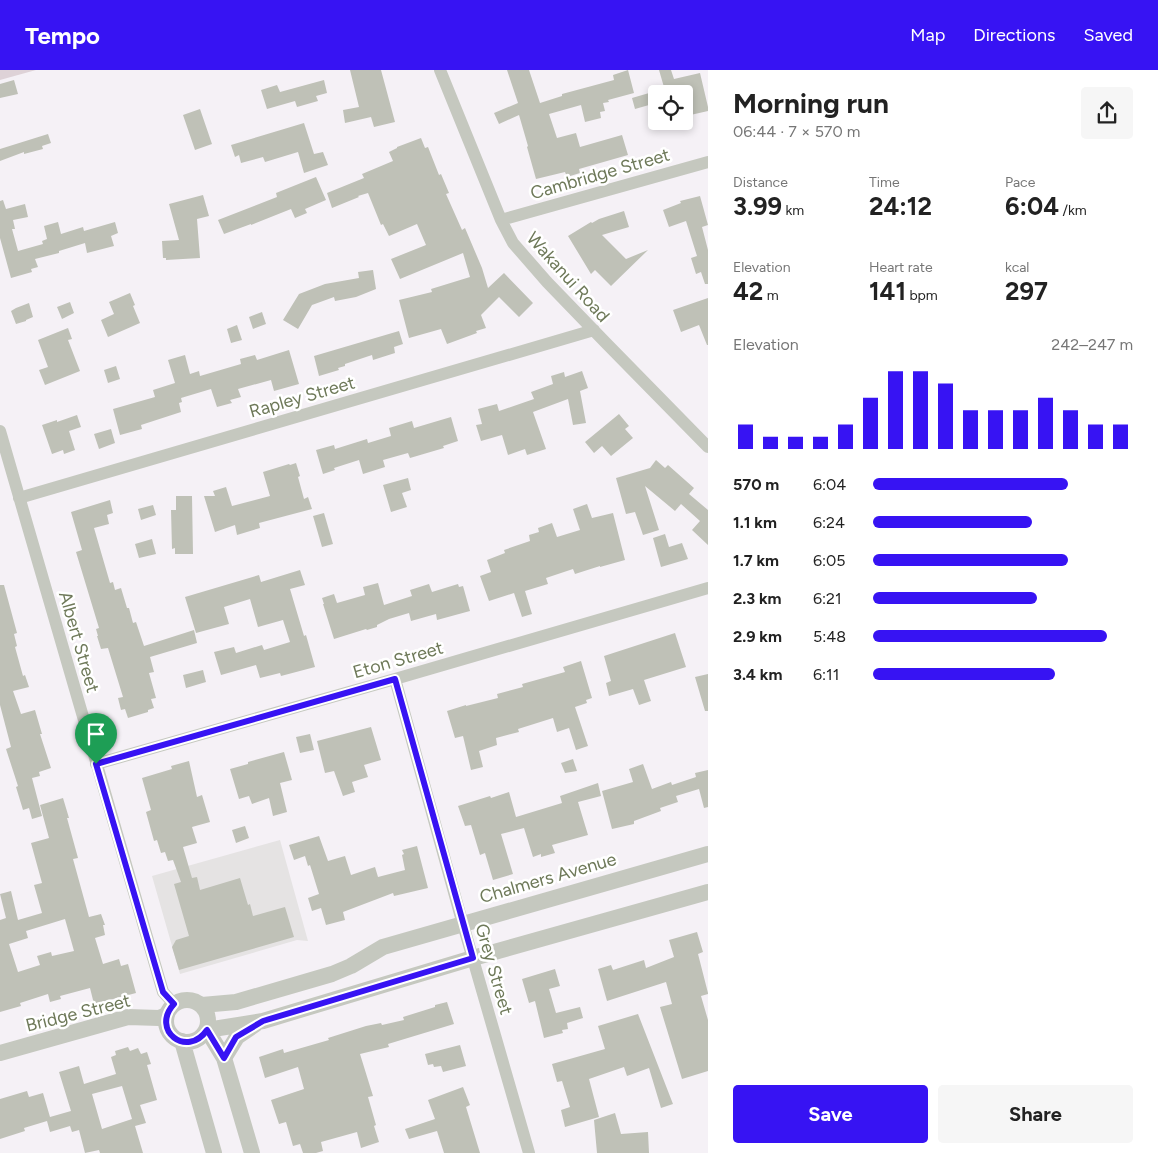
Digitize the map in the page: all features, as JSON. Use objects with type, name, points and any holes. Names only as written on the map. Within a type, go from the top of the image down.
[{"type":"street","name":"Wakanui Road","points":[[440,70],[501,220],[513,243],[547,282],[708,447]]},
{"type":"street","name":"Cambridge Street","points":[[501,220],[708,162]]},
{"type":"street","name":"Rapley Street","points":[[19,498],[594,330]]},
{"type":"street","name":"Albert Street","points":[[0,430],[96,764],[163,992],[170,1010]]},
{"type":"street","name":"Eton Street","points":[[96,764],[708,588]]},
{"type":"street","name":"Grey Street","points":[[395,679],[529,1153]]},
{"type":"street","name":"Chalmers Avenue","points":[[202,1005],[236,1002],[332,974],[351,966],[382,947],[708,854]]},
{"type":"street","points":[[207,1030],[263,1021],[473,958],[708,892]]},
{"type":"street","points":[[185,999],[191,999],[202,1005],[206,1010],[209,1023],[207,1030],[197,1040],[182,1042],[176,1039],[167,1029],[166,1022],[170,1010],[185,999]]},
{"type":"street","name":"Bridge Street","points":[[0,1053],[128,1017],[159,1018],[170,1010]]},
{"type":"street","points":[[224,1058],[236,1037],[263,1021]]},
{"type":"street","points":[[207,1030],[224,1058],[252,1153]]},
{"type":"street","points":[[182,1042],[214,1153]]},
{"type":"shaded area","points":[[0,70],[36,70],[0,80]]},
{"type":"shaded area","points":[[280,840],[308,941],[297,940],[180,974],[152,876]]},
{"type":"building","points":[[350,70],[381,70],[395,122],[374,127],[371,117],[345,123],[343,110],[359,107]]},
{"type":"building","points":[[507,70],[529,70],[540,103],[562,96],[562,94],[614,80],[613,75],[628,70],[634,93],[603,103],[605,111],[600,112],[601,118],[585,122],[581,105],[549,114],[557,138],[576,133],[580,147],[622,135],[628,155],[579,169],[580,173],[567,177],[565,172],[536,179],[519,115],[499,124],[494,113],[518,103]]},
{"type":"building","points":[[659,70],[671,70],[674,79],[700,73],[708,111],[693,114],[693,85],[663,85]]},
{"type":"building","points":[[14,80],[18,94],[0,98],[0,84]]},
{"type":"building","points":[[324,80],[327,93],[316,96],[318,101],[297,107],[295,101],[267,109],[261,90],[277,85],[280,92]]},
{"type":"building","points":[[648,93],[648,105],[635,109],[632,98]]},
{"type":"building","points":[[200,109],[212,144],[195,150],[183,115]]},
{"type":"building","points":[[304,123],[314,154],[323,152],[328,165],[304,173],[298,152],[265,162],[263,157],[241,163],[239,155],[235,157],[231,145]]},
{"type":"building","points":[[48,134],[51,143],[42,146],[43,149],[24,154],[24,152],[0,161],[0,149]]},
{"type":"building","points":[[421,138],[425,148],[428,147],[439,175],[441,174],[449,193],[446,194],[462,230],[465,228],[482,268],[488,288],[504,273],[533,303],[519,317],[499,297],[481,315],[486,328],[447,344],[441,329],[409,338],[399,300],[432,292],[431,289],[470,277],[463,253],[400,279],[391,259],[426,245],[417,224],[389,236],[383,224],[381,225],[368,193],[332,208],[327,193],[364,178],[362,174],[393,161],[389,152]]},
{"type":"building","points":[[316,177],[326,200],[305,209],[307,213],[295,218],[291,209],[224,234],[218,220],[277,197],[276,193]]},
{"type":"building","points":[[203,195],[209,216],[197,219],[200,258],[166,260],[166,258],[163,258],[162,241],[179,240],[169,204]]},
{"type":"building","points":[[700,196],[708,225],[702,227],[708,250],[708,284],[705,284],[701,272],[696,274],[691,258],[697,256],[686,221],[669,227],[663,210],[681,203],[680,201]]},
{"type":"building","points":[[3,200],[6,209],[25,204],[28,217],[13,220],[15,229],[12,229],[18,251],[43,244],[42,241],[47,239],[44,226],[58,222],[61,234],[83,227],[84,231],[115,222],[118,233],[111,236],[114,246],[87,253],[85,243],[59,251],[59,253],[35,259],[38,267],[31,269],[32,272],[11,278],[0,238],[0,201]]},
{"type":"building","points":[[624,211],[629,227],[602,235],[626,259],[648,250],[611,286],[595,270],[591,274],[568,236],[591,222]]},
{"type":"building","points":[[373,270],[376,289],[356,297],[335,301],[334,297],[312,305],[298,329],[283,320],[299,294],[325,284],[359,278],[358,272]]},
{"type":"building","points":[[130,293],[140,323],[108,337],[101,320],[114,314],[109,302]]},
{"type":"building","points":[[708,298],[707,345],[699,325],[681,332],[673,310]]},
{"type":"building","points":[[70,302],[74,313],[62,319],[57,307]]},
{"type":"building","points":[[29,303],[33,317],[16,324],[11,311]]},
{"type":"building","points":[[262,312],[266,324],[253,329],[249,317]]},
{"type":"building","points":[[237,325],[242,340],[231,343],[227,329]]},
{"type":"building","points":[[68,328],[72,339],[68,340],[80,371],[45,385],[39,370],[48,367],[38,340]]},
{"type":"building","points":[[399,331],[403,344],[394,347],[395,353],[373,360],[372,355],[345,364],[345,366],[338,368],[339,370],[319,376],[314,356]]},
{"type":"building","points":[[289,350],[299,384],[274,391],[271,380],[238,389],[241,397],[230,400],[232,403],[217,407],[211,389],[181,398],[182,402],[179,403],[181,412],[141,425],[142,429],[120,435],[113,409],[155,397],[153,390],[175,383],[168,360],[185,355],[190,374],[199,371],[200,376],[241,364],[240,359],[255,355],[257,360]]},
{"type":"building","points":[[116,366],[120,379],[108,383],[104,370]]},
{"type":"building","points":[[582,371],[588,388],[580,391],[586,423],[573,425],[568,399],[533,412],[546,449],[527,455],[525,449],[508,455],[502,435],[481,441],[476,425],[482,424],[478,409],[497,404],[499,411],[534,399],[531,392],[553,384],[551,376],[564,372],[565,377]]},
{"type":"building","points":[[619,414],[629,426],[625,429],[633,438],[611,456],[602,446],[594,453],[585,442]]},
{"type":"building","points":[[77,415],[81,427],[69,431],[75,450],[64,454],[63,450],[52,454],[42,425]]},
{"type":"building","points":[[451,417],[458,441],[443,446],[444,448],[410,458],[408,453],[383,460],[385,467],[363,474],[359,460],[334,468],[335,470],[323,474],[316,450],[334,445],[335,449],[367,439],[368,443],[391,436],[389,428],[412,421],[414,428]]},
{"type":"building","points":[[111,429],[115,443],[99,449],[94,434]]},
{"type":"building","points":[[656,460],[665,468],[668,465],[694,488],[689,494],[708,510],[708,545],[692,530],[700,521],[681,504],[675,511],[645,486],[659,530],[643,535],[635,512],[626,514],[616,478],[650,468]]},
{"type":"building","points":[[296,463],[304,499],[308,497],[312,509],[259,523],[260,528],[237,535],[235,525],[215,532],[204,496],[215,496],[213,491],[226,487],[232,506],[270,496],[263,472]]},
{"type":"building","points":[[408,478],[411,490],[402,493],[407,507],[391,512],[383,485]]},
{"type":"building","points":[[176,496],[192,496],[193,554],[175,554],[175,548],[172,549],[171,510],[176,510]]},
{"type":"building","points":[[110,500],[113,513],[107,515],[109,524],[94,528],[110,583],[113,582],[115,590],[121,588],[127,608],[129,608],[133,623],[136,622],[144,646],[194,630],[197,643],[150,657],[154,672],[149,673],[156,698],[151,699],[154,708],[148,710],[148,712],[128,718],[125,709],[121,710],[118,698],[123,697],[108,648],[101,649],[97,636],[96,629],[99,628],[76,552],[82,550],[71,512]]},
{"type":"building","points":[[587,504],[592,518],[613,513],[625,560],[575,574],[573,569],[546,578],[548,584],[525,591],[532,614],[522,617],[514,593],[489,601],[480,576],[491,572],[487,560],[505,553],[504,550],[530,541],[529,535],[539,532],[538,528],[552,523],[557,537],[580,530],[573,509]]},
{"type":"building","points":[[153,505],[156,515],[141,520],[138,509]]},
{"type":"building","points":[[324,513],[333,544],[322,547],[313,516]]},
{"type":"building","points":[[665,534],[669,547],[682,543],[688,559],[661,567],[653,538]]},
{"type":"building","points":[[152,539],[156,554],[139,558],[135,544]]},
{"type":"building","points":[[300,570],[305,585],[290,589],[315,667],[281,676],[280,673],[260,678],[256,665],[221,675],[214,652],[234,647],[236,653],[262,645],[264,650],[290,642],[283,620],[258,627],[250,599],[224,607],[229,624],[196,633],[185,597],[259,575],[261,582]]},
{"type":"building","points":[[378,583],[384,605],[412,596],[410,590],[429,584],[432,592],[458,584],[459,587],[463,586],[470,611],[437,620],[436,614],[411,621],[409,613],[389,619],[377,625],[377,627],[334,639],[322,598],[334,594],[337,603],[365,595],[363,587]]},
{"type":"building","points":[[0,585],[4,585],[17,633],[14,634],[17,646],[15,647],[23,676],[25,675],[29,687],[13,691],[21,714],[35,710],[42,734],[40,734],[51,768],[39,772],[40,776],[32,778],[42,816],[32,819],[29,808],[23,810],[16,787],[18,786],[6,749],[11,747],[0,705]]},
{"type":"building","points":[[675,633],[686,667],[644,680],[651,701],[639,705],[633,689],[609,696],[606,683],[611,681],[604,656]]},
{"type":"building","points":[[581,661],[592,698],[586,700],[587,703],[575,707],[588,746],[576,750],[569,728],[557,732],[553,718],[518,729],[519,732],[496,738],[497,745],[479,751],[483,767],[471,770],[463,736],[455,738],[447,711],[498,698],[497,694],[523,687],[522,684],[565,672],[563,667]]},
{"type":"building","points":[[203,670],[206,682],[186,688],[183,675]]},
{"type":"building","points":[[708,674],[708,711],[705,711],[695,677]]},
{"type":"building","points":[[371,727],[381,760],[364,765],[368,777],[352,782],[355,792],[343,796],[334,771],[325,773],[317,741]]},
{"type":"building","points":[[310,734],[314,750],[300,753],[296,737]]},
{"type":"building","points":[[284,752],[292,780],[280,783],[287,812],[273,816],[269,798],[252,804],[249,796],[239,799],[230,769]]},
{"type":"building","points":[[573,759],[577,771],[565,773],[561,763]]},
{"type":"building","points":[[189,761],[197,797],[202,795],[210,822],[192,827],[197,843],[183,847],[192,878],[197,877],[200,890],[240,878],[253,916],[285,907],[294,937],[179,970],[172,947],[176,940],[189,936],[174,884],[181,882],[173,860],[168,861],[165,852],[161,853],[157,840],[154,841],[146,812],[151,810],[142,778],[172,769],[171,766]]},
{"type":"building","points":[[643,764],[652,789],[671,782],[672,785],[696,777],[695,773],[708,770],[708,807],[704,808],[699,789],[676,796],[678,802],[660,808],[661,811],[634,821],[634,824],[612,829],[602,791],[633,782],[629,769]]},
{"type":"building","points":[[598,783],[601,796],[578,802],[588,835],[552,845],[555,853],[541,857],[541,854],[533,857],[524,828],[501,834],[513,874],[493,880],[485,853],[480,855],[471,825],[465,826],[458,806],[509,792],[516,817],[562,803],[560,796]]},
{"type":"building","points":[[63,798],[78,858],[73,859],[89,917],[101,914],[105,925],[103,925],[105,935],[95,938],[103,964],[119,959],[121,966],[128,964],[136,993],[94,1004],[90,988],[60,996],[61,999],[50,1002],[48,994],[20,1003],[21,1006],[0,1012],[0,920],[6,918],[0,894],[11,891],[18,920],[42,913],[34,885],[42,883],[31,843],[49,838],[40,805]],"holes":[[[65,919],[74,951],[52,956],[51,952],[37,956],[40,965],[18,972],[9,944],[28,938],[26,931]]]},
{"type":"building","points":[[245,826],[249,838],[236,843],[232,830]]},
{"type":"building","points":[[319,836],[328,861],[345,856],[351,875],[375,867],[378,877],[405,870],[402,850],[417,846],[428,888],[394,896],[393,893],[343,912],[345,920],[326,925],[321,908],[312,911],[308,898],[319,894],[310,865],[308,866],[305,856],[294,860],[289,845]]},
{"type":"building","points":[[697,932],[703,952],[698,954],[708,993],[701,996],[708,1020],[708,1071],[682,1079],[660,1007],[672,1004],[666,982],[607,1001],[598,969],[611,965],[613,970],[644,960],[646,968],[674,957],[669,940]]},
{"type":"building","points":[[555,969],[560,986],[549,989],[556,1013],[580,1007],[583,1018],[567,1023],[568,1029],[562,1030],[563,1033],[544,1038],[535,1001],[529,1003],[522,979]]},
{"type":"building","points":[[447,1002],[454,1024],[388,1044],[389,1047],[360,1054],[373,1096],[368,1097],[379,1142],[361,1148],[357,1132],[321,1142],[323,1151],[316,1153],[303,1153],[300,1144],[293,1146],[286,1122],[279,1124],[271,1100],[304,1089],[298,1067],[265,1078],[259,1057],[283,1049],[284,1053],[329,1040],[328,1038],[366,1026],[381,1023],[382,1025],[404,1020],[403,1017]]},
{"type":"building","points":[[638,1014],[673,1104],[661,1108],[649,1068],[627,1076],[624,1067],[589,1079],[599,1117],[565,1127],[561,1110],[570,1107],[562,1081],[557,1082],[552,1064],[605,1049],[598,1026]]},
{"type":"building","points":[[460,1045],[466,1066],[443,1072],[441,1066],[434,1067],[433,1064],[428,1065],[425,1054]]},
{"type":"building","points":[[128,1047],[130,1051],[138,1048],[141,1054],[147,1052],[151,1064],[147,1065],[157,1100],[140,1105],[146,1123],[135,1126],[143,1153],[100,1153],[99,1150],[85,1153],[79,1130],[72,1132],[70,1126],[50,1132],[47,1121],[24,1128],[25,1131],[0,1139],[0,1099],[27,1091],[29,1097],[43,1093],[50,1117],[71,1111],[59,1072],[79,1066],[84,1084],[116,1074],[111,1057],[116,1055],[115,1051]],"holes":[[[122,1086],[132,1119],[102,1129],[92,1094]]]},
{"type":"building","points":[[463,1087],[470,1105],[466,1107],[480,1153],[444,1153],[437,1131],[409,1139],[405,1129],[435,1119],[428,1100]]},
{"type":"building","points":[[615,1113],[621,1134],[648,1132],[649,1153],[597,1153],[594,1120]]},
{"type":"route","points":[[395,679],[473,958],[263,1021],[236,1037],[224,1058],[207,1030],[197,1040],[182,1042],[176,1039],[167,1029],[166,1022],[166,1015],[174,1004],[163,992],[96,764],[395,679]]}]
